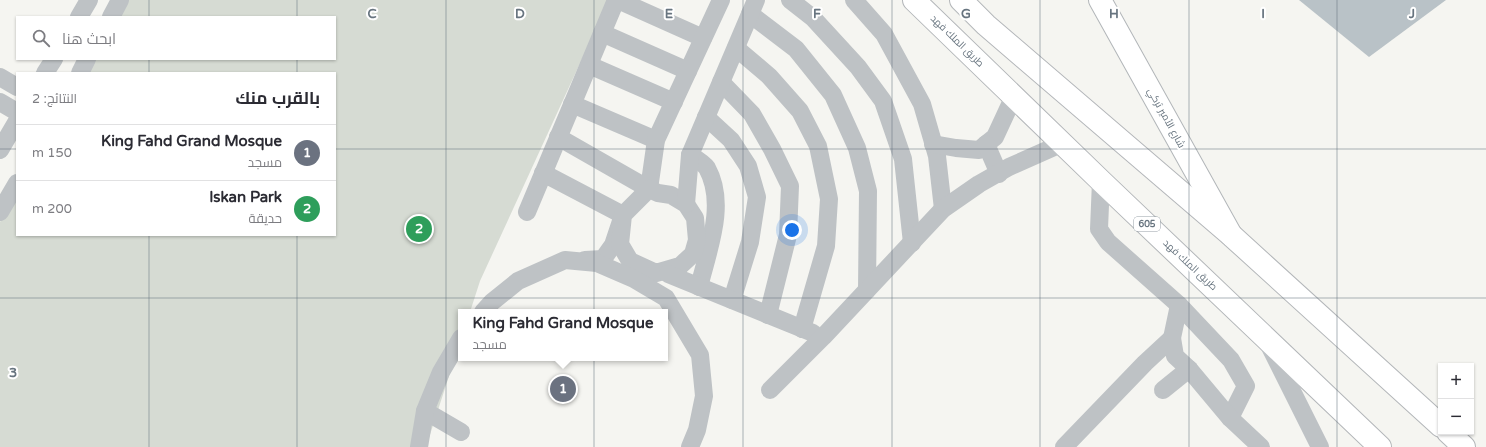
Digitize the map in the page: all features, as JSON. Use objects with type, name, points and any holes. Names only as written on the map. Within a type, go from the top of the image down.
[{"type":"main road","points":[[919,5],[940,19],[952,16],[954,6],[949,0]]},
{"type":"main road","points":[[961,0],[986,25],[1232,236],[1438,423]]},
{"type":"main road","name":"شارع الأمير تركي","points":[[1100,0],[1232,236]]},
{"type":"main road","name":"طريق الملك فهد","points":[[919,5],[1380,447]]},
{"type":"main road","points":[[971,54],[962,42],[957,31],[960,23],[968,18],[986,25]]},
{"type":"main road","points":[[1451,435],[1464,447]]},
{"type":"street","points":[[80,16],[89,0]]},
{"type":"street","points":[[112,16],[120,0]]},
{"type":"street","points":[[527,212],[588,65],[617,0],[704,38]]},
{"type":"street","points":[[790,0],[813,18],[858,67],[883,102],[903,159],[912,242]]},
{"type":"street","points":[[854,0],[884,34],[922,104],[937,156],[943,210]]},
{"type":"street","points":[[574,261],[603,259],[613,245],[623,215],[649,189],[656,140],[704,38],[716,2]]},
{"type":"street","points":[[686,204],[690,155],[753,7],[796,49],[833,95],[857,148],[868,191],[867,290]]},
{"type":"street","points":[[602,33],[688,71]]},
{"type":"street","points":[[736,48],[769,76],[800,111],[818,146],[829,199],[826,246],[802,328]]},
{"type":"street","points":[[46,72],[53,60]]},
{"type":"street","points":[[80,72],[86,60]]},
{"type":"street","points":[[588,65],[674,102]]},
{"type":"street","points":[[0,77],[16,86]]},
{"type":"street","points":[[721,82],[752,114],[772,149],[790,186],[788,235],[768,315]]},
{"type":"street","points":[[933,144],[979,150],[995,137],[1014,96]]},
{"type":"street","points":[[0,102],[16,111]]},
{"type":"street","points":[[572,104],[656,140]]},
{"type":"street","points":[[706,117],[731,140],[748,166],[757,198],[750,242],[732,300]]},
{"type":"street","points":[[0,150],[16,123]]},
{"type":"street","points":[[558,137],[649,189],[658,193],[671,195],[686,204],[695,218],[697,240],[693,254],[674,270],[656,273],[630,261],[620,244],[623,215]]},
{"type":"street","points":[[770,390],[823,337],[943,210],[979,184],[1063,143]]},
{"type":"street","points":[[986,144],[998,174]]},
{"type":"street","points":[[690,155],[706,167],[715,190],[715,216],[699,287]]},
{"type":"street","points":[[543,174],[623,215]]},
{"type":"street","points":[[1101,181],[1099,229],[1108,242],[1179,305],[1231,360],[1246,386],[1230,418]]},
{"type":"street","points":[[0,212],[16,185]]},
{"type":"street","points":[[486,309],[492,302],[518,281],[565,260],[597,263],[634,279],[666,298],[700,355],[704,396],[697,430],[690,447]]},
{"type":"street","points":[[674,270],[699,287],[823,337]]},
{"type":"street","points":[[666,298],[674,270]]},
{"type":"street","points":[[1179,305],[1172,338],[1175,356],[1189,369],[1230,418],[1261,447]]},
{"type":"street","points":[[1264,336],[1320,447]]},
{"type":"street","points":[[1064,447],[1145,363],[1172,338]]},
{"type":"street","points":[[419,447],[425,411],[441,372],[458,343]]},
{"type":"street","points":[[1163,390],[1189,369]]},
{"type":"street","points":[[425,411],[461,432]]},
{"type":"shaded area","points":[[125,0],[609,0],[480,281],[471,309],[458,309],[458,348],[426,447],[0,447],[0,222],[16,194],[16,236],[336,236],[336,72],[85,72],[91,60],[336,60],[336,16],[116,16]]},
{"type":"shaded area","points":[[1299,0],[1446,0],[1369,57]]},
{"type":"place","name":"Iskan Park","points":[[419,229]]},
{"type":"place","name":"King Fahd Grand Mosque","points":[[563,389]]}]
